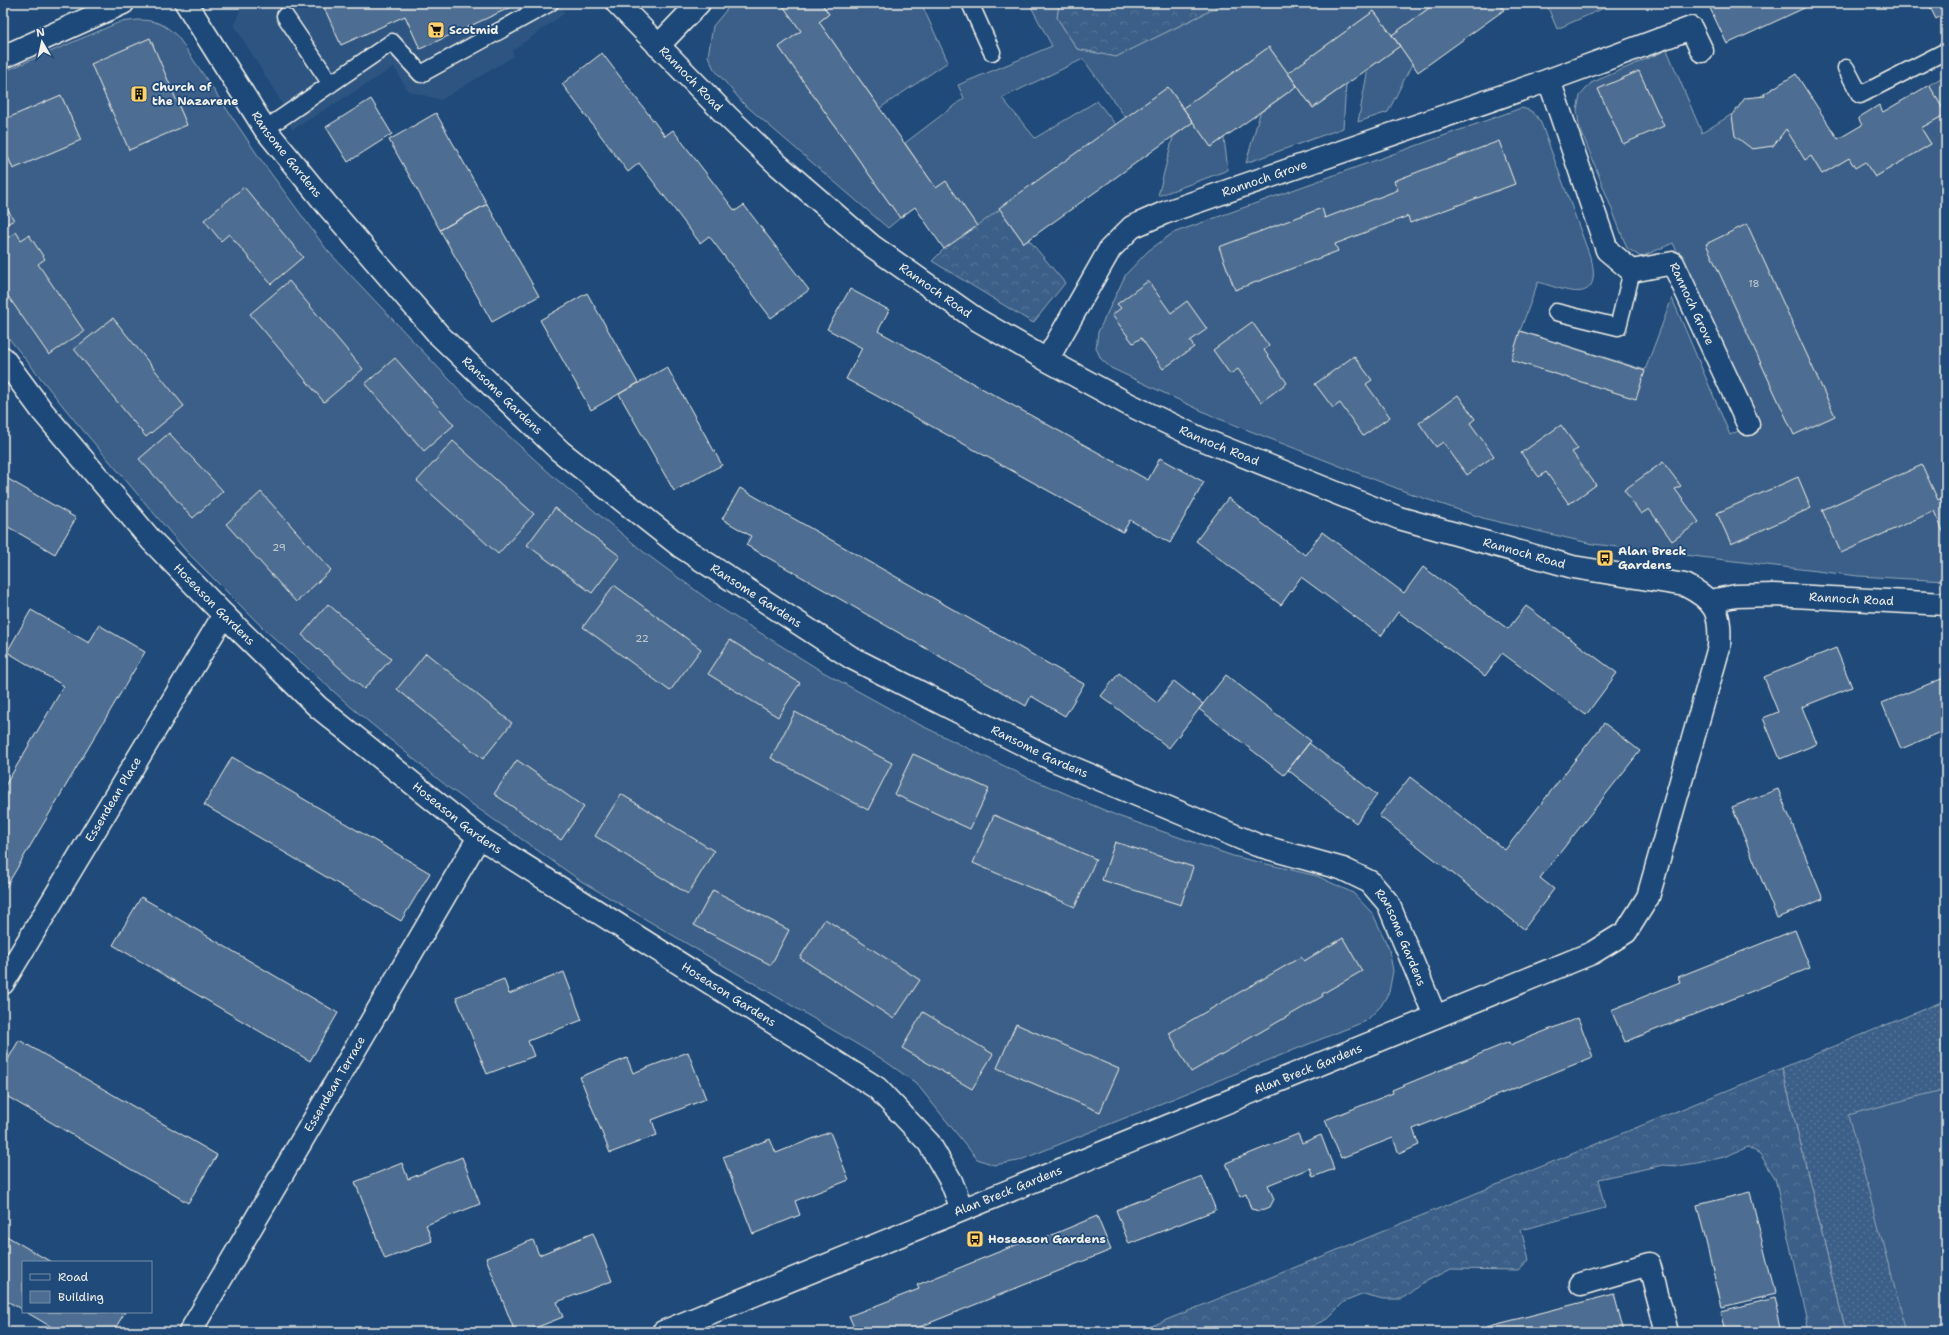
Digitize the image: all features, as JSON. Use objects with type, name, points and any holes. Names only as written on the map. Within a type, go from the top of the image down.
[{"type":"street","points":[[3,57],[124,3]]},
{"type":"street","name":"Ransome Gardens","points":[[186,3],[265,129],[326,204],[439,336],[560,451],[680,546],[852,658],[1047,756],[1257,845],[1343,869],[1370,882],[1388,903],[1435,1016]]},
{"type":"street","name":"Rannoch Road","points":[[617,3],[658,46],[777,164],[872,246],[976,319],[1128,404],[1199,438],[1399,518],[1573,567],[1685,585],[1701,592],[1710,601],[1736,596],[1774,595],[1946,604]]},
{"type":"street","points":[[658,46],[699,3]]},
{"type":"street","name":"Rannoch Grove","points":[[1047,360],[1110,249],[1132,227],[1164,212],[1549,80],[1691,28],[1702,51]]},
{"type":"street","points":[[1549,80],[1607,250],[1632,271]]},
{"type":"street","name":"Rannoch Grove","points":[[1632,271],[1673,263],[1748,424]]},
{"type":"street","name":"Hoseason Gardens","points":[[3,358],[43,412],[151,540],[224,615],[318,707],[479,837],[877,1088],[929,1143],[951,1181],[962,1209]]},
{"type":"street","name":"Alan Breck Gardens","points":[[663,1332],[1592,953],[1626,932],[1648,897],[1719,647],[1720,630],[1717,614],[1710,601]]},
{"type":"street","name":"Essendean Place","points":[[3,983],[224,615]]},
{"type":"street","name":"Essendean Terrace","points":[[190,1332],[479,837]]},
{"type":"street","points":[[1581,1284],[1649,1264],[1667,1332]]},
{"type":"lane","points":[[265,129],[392,42],[421,74],[550,3]]},
{"type":"lane","points":[[970,3],[992,52]]},
{"type":"lane","points":[[286,16],[331,84]]},
{"type":"lane","points":[[1846,68],[1860,95],[1946,51]]},
{"type":"lane","points":[[1556,312],[1618,327],[1632,271]]},
{"type":"shaded area","points":[[243,3],[558,3],[565,13],[512,51],[514,56],[441,100],[408,91],[394,67],[292,130],[280,100],[234,25]]},
{"type":"green space","points":[[732,3],[781,3],[801,31],[779,47],[900,218],[888,228],[743,103],[714,69],[708,56],[713,26]]},
{"type":"green space","points":[[821,3],[921,3],[948,62],[880,108],[819,22],[829,14]]},
{"type":"green space","points":[[1031,3],[1059,3],[1057,18],[1077,49],[1116,57],[1226,3],[1436,3],[1392,35],[1374,11],[1288,73],[1269,47],[1183,108],[1168,87],[1126,118],[1083,59],[1002,98],[1035,138],[1097,101],[1116,125],[977,226],[946,182],[936,188],[905,143],[964,98],[958,85],[1052,46],[1030,5]]},
{"type":"green space","points":[[1059,3],[1226,3],[1116,57],[1077,49],[1057,18]]},
{"type":"green space","points":[[1546,3],[1615,3],[1557,29]]},
{"type":"green space","points":[[138,20],[160,24],[169,29],[178,37],[261,160],[327,250],[466,397],[555,478],[645,553],[714,604],[823,672],[914,722],[1027,777],[1118,816],[1233,856],[1317,876],[1353,893],[1373,914],[1389,949],[1393,971],[1389,992],[1381,1006],[1366,1021],[1018,1161],[994,1165],[977,1159],[916,1083],[882,1059],[581,881],[449,788],[351,707],[263,628],[186,551],[71,416],[3,331],[3,72],[120,22]]},
{"type":"green space","points":[[1400,46],[1412,64],[1388,112],[1358,122],[1368,69]]},
{"type":"green space","points":[[1667,50],[1702,133],[1764,94],[1811,156],[1822,174],[1849,158],[1865,162],[1875,177],[1931,144],[1921,128],[1946,114],[1946,581],[1858,576],[1593,544],[1486,519],[1414,495],[1217,418],[1111,368],[1101,359],[1096,348],[1098,332],[1126,274],[1148,251],[1173,233],[1521,108],[1533,112],[1541,123],[1592,262],[1593,276],[1591,285],[1585,290],[1578,292],[1568,291],[1538,282],[1520,331],[1645,370],[1672,298],[1730,435],[1757,422],[1673,243],[1641,257],[1627,248],[1579,125],[1577,110],[1580,96],[1591,83]]},
{"type":"green space","points":[[1946,75],[1946,114],[1929,85]]},
{"type":"green space","points":[[1346,85],[1343,128],[1246,163],[1260,113],[1297,86],[1313,108]]},
{"type":"green space","points":[[1193,122],[1211,147],[1224,138],[1228,170],[1158,196],[1173,137]]},
{"type":"green space","points":[[999,208],[1024,243],[1029,240],[1065,283],[1033,323],[932,261],[944,249]]},
{"type":"green space","points":[[1946,1000],[1946,1332],[1846,1332],[1782,1068]]},
{"type":"green space","points":[[1782,1068],[1846,1332],[1809,1332],[1775,1178],[1760,1154],[1748,1147],[1724,1157],[1697,1163],[1678,1166],[1663,1165],[1598,1179],[1605,1208],[1521,1230],[1529,1260],[1518,1270],[1450,1269],[1421,1284],[1402,1299],[1383,1299],[1364,1294],[1344,1302],[1327,1319],[1308,1328],[1294,1332],[1137,1332]]},
{"type":"green space","points":[[1946,1089],[1946,1332],[1907,1332],[1848,1115]]},
{"type":"building","name":"Scotmid","points":[[322,3],[520,3],[420,49],[405,16],[341,45]]},
{"type":"building","points":[[781,3],[821,3],[829,14],[819,22],[936,188],[946,181],[977,226],[944,249],[915,207],[900,218],[779,47],[801,31]]},
{"type":"building","points":[[1436,3],[1499,3],[1504,10],[1418,72],[1392,35]]},
{"type":"building","points":[[1815,3],[1727,44],[1708,4]]},
{"type":"building","points":[[1928,3],[1946,3],[1946,13],[1936,19]]},
{"type":"building","points":[[1374,11],[1400,46],[1313,108],[1288,73]]},
{"type":"building","name":"Church of the Nazarene","points":[[150,38],[187,125],[129,150],[91,64]]},
{"type":"building","points":[[1269,47],[1297,86],[1211,147],[1183,108]]},
{"type":"building","points":[[602,53],[665,136],[673,130],[735,211],[744,205],[809,290],[771,318],[709,236],[700,243],[639,163],[628,172],[562,84]]},
{"type":"building","points":[[1639,71],[1664,126],[1623,144],[1598,89]]},
{"type":"building","points":[[1796,74],[1838,139],[1862,125],[1858,118],[1879,105],[1883,112],[1929,85],[1946,114],[1921,128],[1931,144],[1875,177],[1865,162],[1855,168],[1849,158],[1822,174],[1811,156],[1805,160],[1786,129],[1773,146],[1752,149],[1735,136],[1732,116],[1745,98],[1765,96],[1764,94]]},
{"type":"building","points":[[1168,87],[1193,122],[1024,243],[999,208]]},
{"type":"building","points":[[61,95],[81,140],[13,169],[3,145],[3,120]]},
{"type":"building","points":[[371,99],[392,134],[348,162],[326,127]]},
{"type":"building","points":[[436,113],[487,204],[440,230],[389,140]]},
{"type":"building","points":[[1499,141],[1515,184],[1410,223],[1408,216],[1335,244],[1338,251],[1235,290],[1219,247],[1322,208],[1325,218],[1398,190],[1394,181]]},
{"type":"building","points":[[244,187],[303,257],[271,284],[229,234],[221,241],[204,220]]},
{"type":"building","points":[[3,202],[14,220],[3,226]]},
{"type":"building","points":[[487,204],[539,296],[492,322],[440,230]]},
{"type":"building","points":[[1747,224],[1835,416],[1794,435],[1706,244]]},
{"type":"building","points":[[16,232],[21,240],[29,235],[45,259],[38,264],[84,331],[49,355],[3,289],[3,241]]},
{"type":"building","points":[[289,281],[363,369],[324,402],[250,314]]},
{"type":"building","points":[[1148,281],[1171,313],[1187,301],[1207,329],[1190,341],[1194,347],[1163,369],[1141,338],[1133,343],[1112,315],[1121,308],[1117,304]]},
{"type":"building","points":[[850,289],[889,310],[878,331],[1148,480],[1160,458],[1204,482],[1170,543],[1130,520],[1123,532],[846,379],[862,348],[827,329]]},
{"type":"building","points":[[587,293],[638,383],[591,410],[540,320]]},
{"type":"building","points":[[113,318],[184,406],[146,437],[74,349]]},
{"type":"building","points":[[1252,322],[1269,346],[1264,350],[1287,383],[1261,402],[1238,369],[1230,374],[1213,350]]},
{"type":"building","points":[[1520,331],[1645,371],[1636,399],[1511,360]]},
{"type":"building","points":[[1354,356],[1372,380],[1366,384],[1390,417],[1363,436],[1340,403],[1333,408],[1315,384]]},
{"type":"building","points":[[395,358],[454,425],[424,451],[365,384]]},
{"type":"building","points":[[667,367],[722,465],[674,491],[619,394]]},
{"type":"building","points":[[1458,395],[1475,419],[1470,423],[1494,456],[1467,475],[1443,442],[1436,447],[1419,423]]},
{"type":"building","points":[[1561,425],[1578,449],[1572,452],[1596,485],[1569,504],[1546,472],[1539,477],[1521,453]]},
{"type":"building","points":[[169,433],[223,491],[193,518],[139,459]]},
{"type":"building","points":[[453,441],[534,514],[498,554],[417,481]]},
{"type":"building","points":[[1663,462],[1681,486],[1675,489],[1699,522],[1672,541],[1649,509],[1641,514],[1624,490]]},
{"type":"building","points":[[1922,465],[1938,500],[1946,496],[1946,538],[1934,511],[1841,553],[1822,510]]},
{"type":"building","points":[[3,476],[76,518],[55,554],[3,524]]},
{"type":"building","points":[[1798,477],[1811,508],[1731,544],[1717,513]]},
{"type":"building","points":[[740,488],[1084,684],[1065,716],[1031,696],[1026,706],[746,545],[751,536],[722,519]]},
{"type":"building","points":[[261,492],[331,570],[296,602],[226,524]]},
{"type":"building","points":[[1228,498],[1305,555],[1322,532],[1404,593],[1423,567],[1508,629],[1526,606],[1617,673],[1586,715],[1502,653],[1485,676],[1398,612],[1381,636],[1301,577],[1281,605],[1196,541]]},
{"type":"building","points":[[555,508],[620,556],[592,593],[527,545]]},
{"type":"building","points":[[614,585],[701,649],[670,691],[583,627]]},
{"type":"building","points":[[328,604],[391,659],[364,689],[302,635]]},
{"type":"building","points":[[31,610],[89,643],[99,625],[145,652],[3,892],[3,789],[64,686],[7,652]]},
{"type":"building","points":[[730,640],[800,683],[778,717],[708,674]]},
{"type":"building","points":[[1836,648],[1852,687],[1802,707],[1817,744],[1780,759],[1763,718],[1778,712],[1764,677]]},
{"type":"building","points":[[426,653],[512,723],[483,759],[397,689]]},
{"type":"building","points":[[1119,673],[1157,703],[1174,681],[1203,704],[1169,748],[1101,696]]},
{"type":"building","points":[[1226,675],[1311,741],[1284,775],[1199,709]]},
{"type":"building","points":[[1946,677],[1946,730],[1901,749],[1882,703]]},
{"type":"building","points":[[795,712],[892,763],[868,810],[771,758]]},
{"type":"building","points":[[1604,723],[1640,751],[1540,878],[1554,889],[1524,929],[1379,816],[1410,777],[1505,850]]},
{"type":"building","points":[[1309,743],[1377,795],[1356,823],[1288,770]]},
{"type":"building","points":[[913,754],[989,789],[970,829],[894,794]]},
{"type":"building","points":[[232,757],[430,873],[401,921],[204,805]]},
{"type":"building","points":[[517,760],[584,807],[561,840],[494,794]]},
{"type":"building","points":[[1778,789],[1823,899],[1777,918],[1732,807]]},
{"type":"building","points":[[621,794],[714,851],[688,894],[595,836]]},
{"type":"building","points":[[994,815],[1096,859],[1075,907],[973,863]]},
{"type":"building","points":[[1115,842],[1193,867],[1181,905],[1102,880]]},
{"type":"building","points":[[713,890],[789,930],[771,965],[694,925]]},
{"type":"building","points":[[141,897],[338,1013],[310,1061],[113,945]]},
{"type":"building","points":[[825,919],[920,980],[894,1019],[800,958]]},
{"type":"building","points":[[1795,930],[1810,968],[1625,1042],[1611,1010],[1680,982],[1678,977]]},
{"type":"building","points":[[1343,938],[1362,971],[1322,994],[1323,996],[1191,1072],[1169,1033],[1301,957],[1304,961]]},
{"type":"building","points":[[564,972],[582,1020],[528,1041],[534,1056],[487,1074],[456,997],[504,979],[509,994]]},
{"type":"building","points":[[923,1012],[993,1054],[972,1089],[902,1048]]},
{"type":"building","points":[[1578,1018],[1593,1057],[1413,1129],[1419,1145],[1399,1154],[1393,1138],[1341,1158],[1325,1120],[1393,1093],[1392,1090],[1509,1042],[1510,1045]]},
{"type":"building","points":[[1016,1024],[1119,1069],[1100,1112],[997,1068]]},
{"type":"building","points":[[19,1040],[217,1155],[188,1203],[3,1094],[3,1068]]},
{"type":"building","points":[[688,1052],[706,1099],[652,1120],[657,1135],[610,1153],[580,1077],[627,1058],[633,1073]]},
{"type":"building","points":[[830,1132],[849,1180],[795,1201],[800,1215],[753,1234],[723,1157],[770,1139],[776,1153]]},
{"type":"building","points":[[1298,1134],[1302,1143],[1321,1135],[1334,1169],[1313,1177],[1310,1168],[1268,1185],[1274,1199],[1270,1207],[1260,1211],[1251,1209],[1246,1194],[1240,1197],[1226,1163]]},
{"type":"building","points":[[462,1157],[480,1204],[426,1225],[432,1241],[385,1259],[355,1182],[402,1163],[408,1179]]},
{"type":"building","points":[[1202,1176],[1216,1210],[1129,1244],[1116,1210]]},
{"type":"building","points":[[1750,1192],[1775,1294],[1722,1307],[1697,1205]]},
{"type":"building","points":[[1097,1216],[1111,1250],[907,1332],[856,1332],[849,1316],[919,1289],[917,1285],[1033,1238],[1035,1242]]},
{"type":"building","points":[[593,1233],[612,1281],[557,1302],[563,1317],[525,1332],[515,1332],[486,1258],[533,1240],[539,1255]]},
{"type":"building","points":[[3,1234],[49,1261],[22,1261],[22,1309],[3,1299]]},
{"type":"building","points":[[1614,1294],[1624,1332],[1487,1332],[1486,1327]]},
{"type":"building","points":[[1774,1298],[1782,1332],[1726,1332],[1721,1311]]},
{"type":"building","points":[[28,1313],[124,1313],[113,1332],[60,1332]]},
{"type":"place","name":"Scotmid","points":[[436,30]]},
{"type":"place","name":"Church of the Nazarene","points":[[139,94]]},
{"type":"place","name":"Alan Breck Gardens","points":[[1605,558]]},
{"type":"place","name":"Hoseason Gardens","points":[[975,1239]]}]
